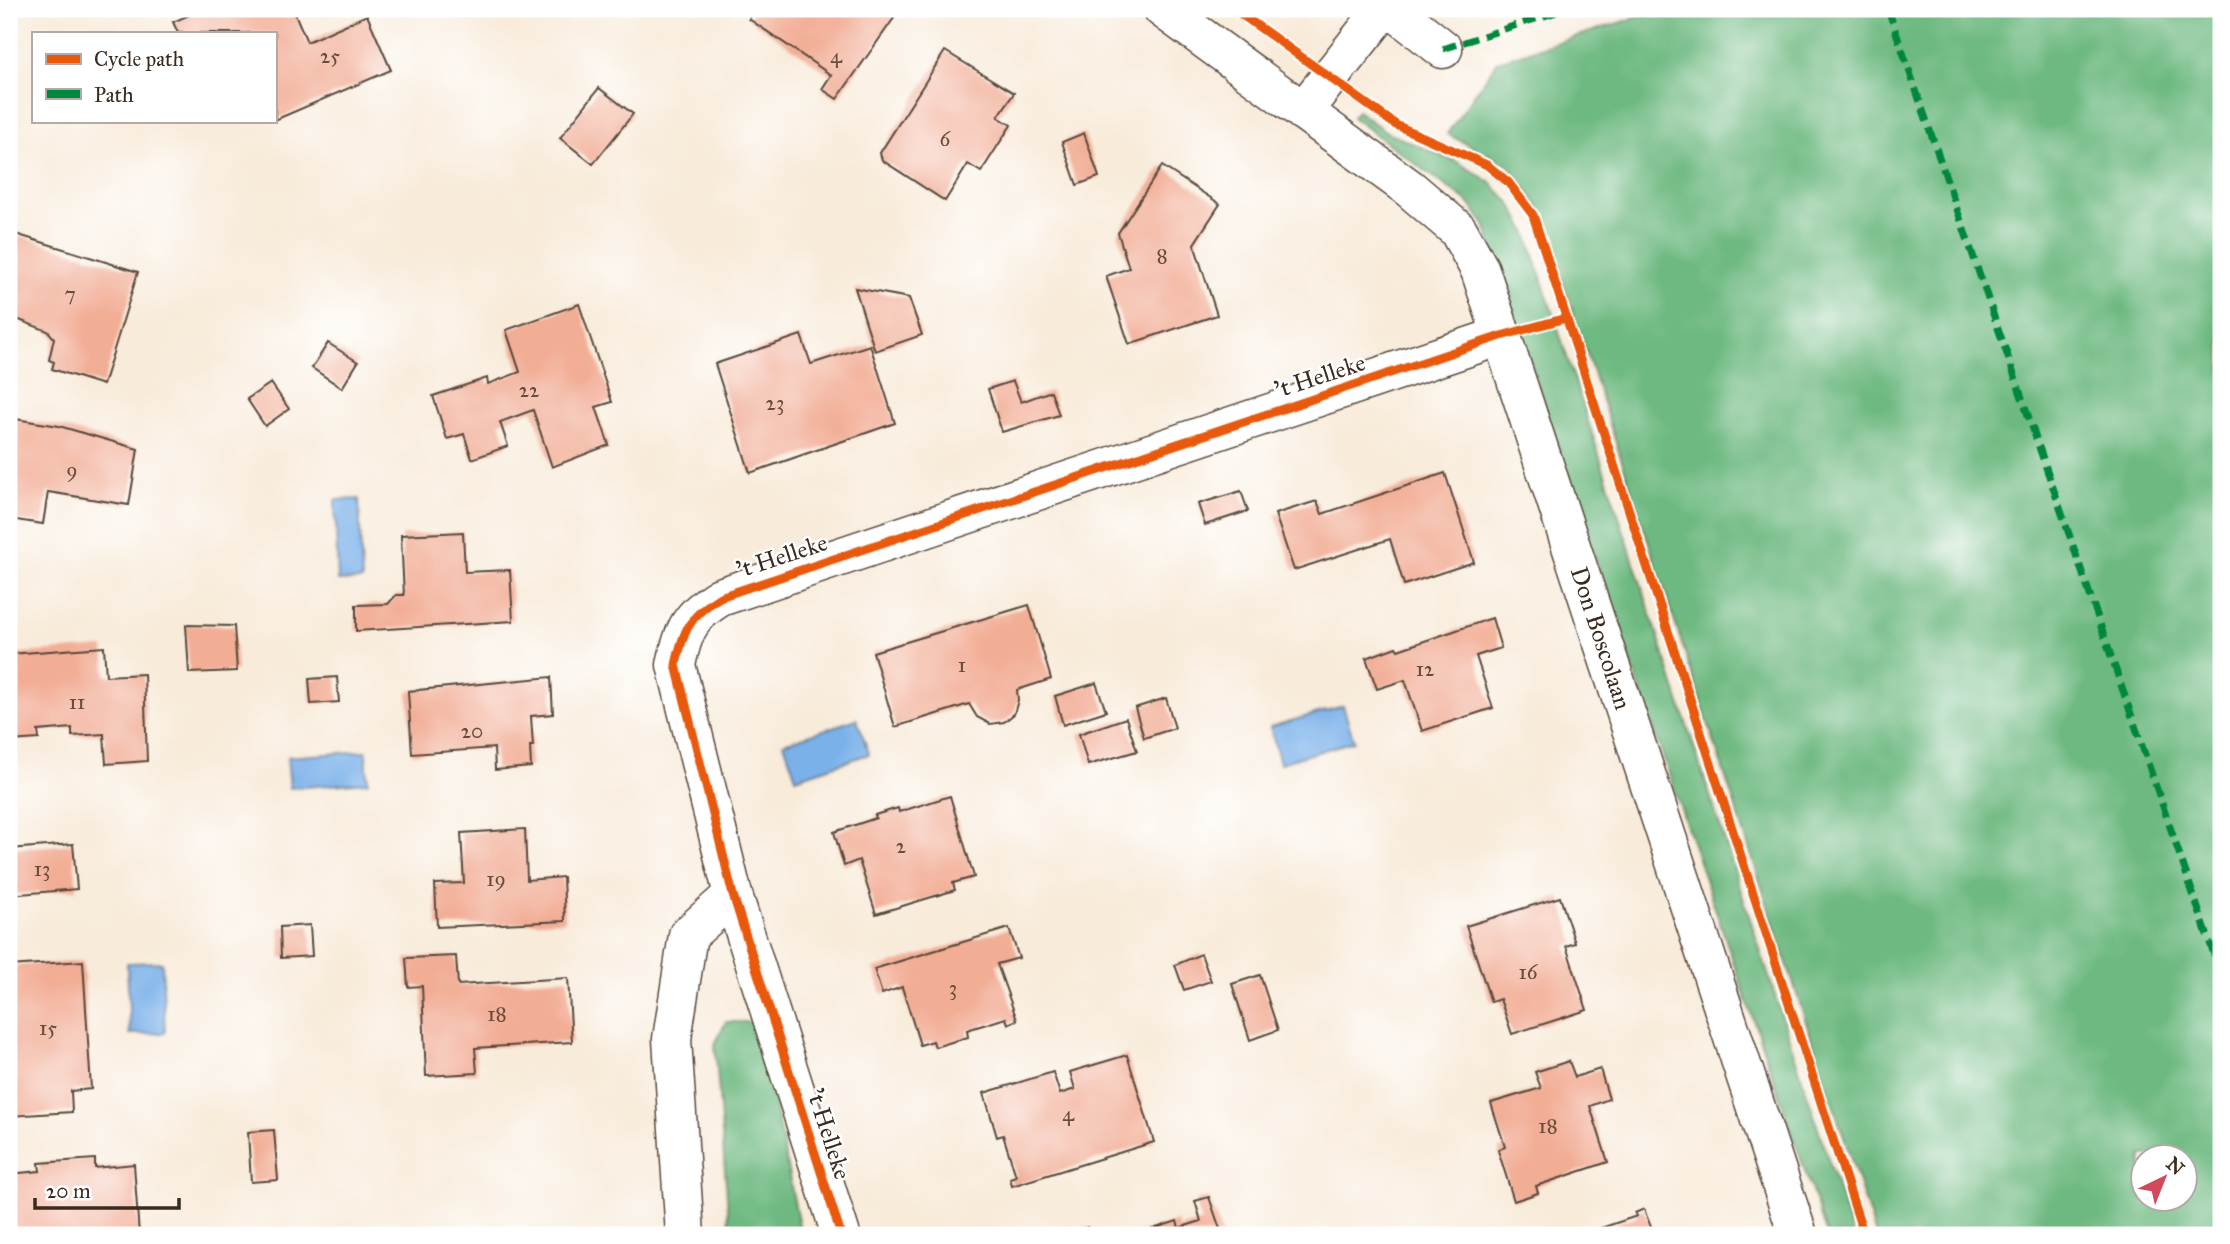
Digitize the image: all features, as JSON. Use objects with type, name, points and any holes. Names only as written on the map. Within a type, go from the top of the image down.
[{"type":"street","name":"Don Boscolaan","points":[[1163,9],[1409,188],[1458,230],[1480,270],[1798,1235]]},
{"type":"street","points":[[1303,111],[1383,9],[1400,15],[1443,49]]},
{"type":"street","name":"'t Helleke","points":[[841,1235],[733,895],[676,666],[682,633],[701,608],[733,592],[1501,336]]},
{"type":"street","points":[[685,1235],[672,1040],[688,935],[733,895]]},
{"type":"green space","points":[[1663,9],[2221,9],[2221,1235],[1876,1235],[1538,205],[1508,165],[1447,134],[1498,61]]},
{"type":"green space","points":[[1357,111],[1388,133],[1457,162],[1490,182],[1511,204],[1526,231],[1853,1235],[1827,1235],[1592,549],[1485,225],[1468,202],[1352,117]]},
{"type":"green space","points":[[726,1022],[752,1022],[766,1063],[801,1235],[730,1235],[715,1044]]},
{"type":"water","points":[[359,499],[362,580],[338,581],[335,500]]},
{"type":"water","points":[[1343,706],[1354,741],[1280,763],[1270,727]]},
{"type":"water","points":[[857,719],[869,754],[796,778],[784,743]]},
{"type":"water","points":[[366,751],[368,782],[290,788],[287,757]]},
{"type":"water","points":[[162,962],[165,1033],[130,1034],[127,963]]},
{"type":"building","points":[[203,9],[293,9],[307,42],[367,15],[391,70],[276,120],[276,32],[178,32],[173,22]]},
{"type":"building","points":[[754,9],[880,9],[894,18],[837,99],[822,89],[831,75],[749,19]]},
{"type":"building","points":[[945,51],[1014,93],[998,117],[1011,125],[981,172],[968,164],[945,201],[882,160],[880,153]]},
{"type":"building","points":[[599,88],[633,114],[593,164],[560,138]]},
{"type":"building","points":[[1084,133],[1099,177],[1077,185],[1062,142]]},
{"type":"building","points":[[1162,166],[1220,204],[1194,244],[1217,315],[1129,344],[1106,276],[1129,268],[1118,233]]},
{"type":"building","points":[[9,232],[138,272],[103,385],[52,369],[54,362],[49,360],[54,338],[48,331],[9,316]]},
{"type":"building","points":[[855,288],[909,298],[922,335],[875,351]]},
{"type":"building","points":[[579,304],[612,402],[596,407],[609,445],[552,467],[533,410],[500,422],[508,446],[472,459],[464,434],[447,439],[433,396],[487,378],[488,384],[520,372],[506,330]]},
{"type":"building","points":[[801,335],[811,364],[870,345],[895,423],[750,473],[715,364]]},
{"type":"building","points":[[328,343],[358,362],[342,388],[312,368]]},
{"type":"building","points":[[1013,381],[1021,402],[1051,391],[1059,415],[1002,432],[988,389]]},
{"type":"building","points":[[271,383],[289,409],[265,426],[247,399]]},
{"type":"building","points":[[9,418],[59,426],[138,449],[129,505],[48,492],[43,524],[9,519]]},
{"type":"building","points":[[1445,473],[1474,562],[1404,585],[1390,539],[1294,570],[1275,514],[1317,501],[1322,514]]},
{"type":"building","points":[[1241,491],[1248,511],[1205,525],[1198,504]]},
{"type":"building","points":[[463,532],[465,572],[510,570],[513,621],[356,631],[356,605],[388,604],[396,595],[404,595],[401,535]]},
{"type":"building","points":[[1029,605],[1051,679],[1017,690],[1018,700],[1014,714],[1004,722],[990,724],[977,717],[969,704],[895,727],[873,652]]},
{"type":"building","points":[[1492,618],[1501,648],[1476,656],[1493,708],[1422,731],[1405,680],[1377,689],[1366,658]]},
{"type":"building","points":[[186,625],[234,626],[237,671],[189,673]]},
{"type":"building","points":[[104,647],[106,676],[144,674],[147,761],[106,764],[104,734],[72,736],[72,728],[38,731],[39,739],[9,741],[9,654]]},
{"type":"building","points":[[337,677],[339,702],[311,704],[309,679]]},
{"type":"building","points":[[551,677],[553,714],[531,716],[531,767],[495,770],[494,748],[412,754],[408,691]]},
{"type":"building","points":[[1096,683],[1106,711],[1063,725],[1055,696]]},
{"type":"building","points":[[1166,698],[1175,728],[1144,738],[1135,708]]},
{"type":"building","points":[[1126,718],[1137,751],[1088,765],[1079,734]]},
{"type":"building","points":[[950,796],[974,877],[953,883],[955,890],[876,914],[859,860],[844,866],[834,832],[876,818],[875,815],[898,808],[899,812]]},
{"type":"building","points":[[525,829],[527,880],[563,877],[565,921],[437,927],[435,884],[464,883],[461,833]]},
{"type":"building","points":[[73,844],[77,889],[9,895],[9,849]]},
{"type":"building","points":[[1560,897],[1575,943],[1566,946],[1587,1010],[1512,1034],[1500,999],[1491,1002],[1466,926]]},
{"type":"building","points":[[310,925],[312,956],[281,958],[280,927]]},
{"type":"building","points":[[1009,928],[1019,958],[997,964],[1017,1020],[1008,1024],[1006,1018],[967,1030],[968,1037],[935,1047],[933,1041],[920,1045],[902,987],[882,994],[874,969]]},
{"type":"building","points":[[1201,954],[1211,981],[1184,990],[1175,965]]},
{"type":"building","points":[[456,956],[458,985],[568,978],[572,1042],[475,1048],[477,1073],[426,1076],[422,986],[408,987],[406,958]]},
{"type":"building","points":[[83,961],[91,1089],[71,1091],[72,1112],[9,1116],[9,966]]},
{"type":"building","points":[[1260,975],[1278,1030],[1250,1040],[1232,984]]},
{"type":"building","points":[[1127,1055],[1154,1142],[1012,1186],[1010,1178],[1016,1176],[1003,1135],[997,1137],[984,1093],[1053,1072],[1060,1094],[1075,1089],[1070,1072]]},
{"type":"building","points":[[1569,1061],[1575,1077],[1600,1069],[1609,1099],[1590,1106],[1608,1162],[1536,1186],[1538,1193],[1514,1201],[1498,1150],[1505,1147],[1491,1103],[1541,1088],[1535,1072]]},
{"type":"building","points":[[274,1130],[278,1180],[251,1182],[248,1132]]},
{"type":"building","points":[[95,1159],[95,1168],[134,1164],[139,1235],[9,1235],[9,1174],[40,1171],[39,1163]]},
{"type":"building","points":[[1209,1197],[1222,1235],[1135,1235],[1177,1221],[1179,1228],[1201,1221],[1195,1201]]},
{"type":"building","points":[[1644,1209],[1654,1235],[1580,1235],[1637,1216],[1635,1213]]},
{"type":"building","points":[[1088,1227],[1090,1235],[1064,1235]]},
{"type":"marked path","points":[[1443,49],[1566,9]]},
{"type":"marked path","points":[[1888,9],[2221,975]]},
{"type":"cycle path","points":[[1234,9],[1396,125],[1487,165],[1508,182],[1533,215],[1864,1235]]},
{"type":"cycle path","points":[[841,1235],[733,895],[676,665],[681,643],[694,618],[720,597],[1501,336],[1566,318]]}]
